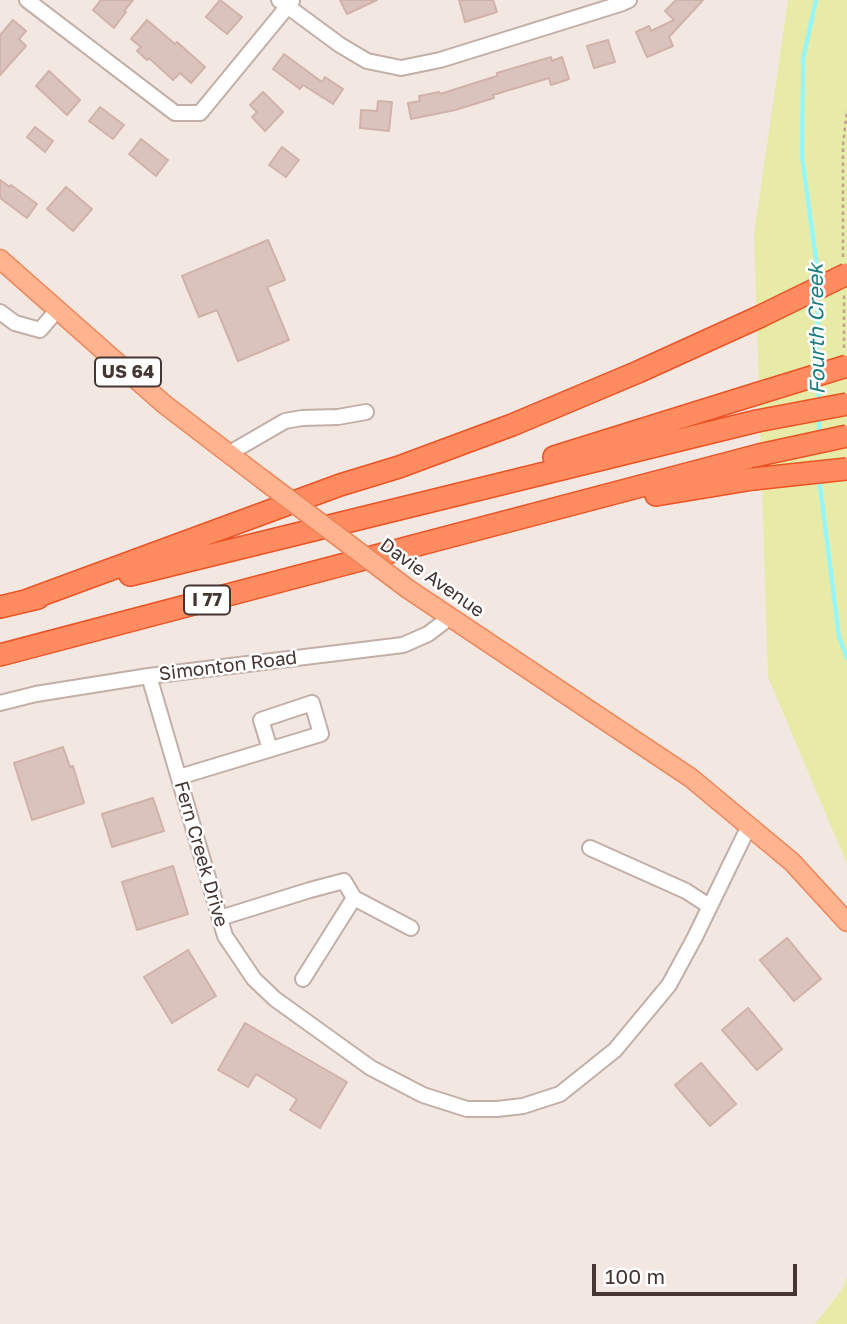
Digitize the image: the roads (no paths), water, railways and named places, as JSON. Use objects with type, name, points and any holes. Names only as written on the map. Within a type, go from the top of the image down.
[{"type":"highway","points":[[25,601],[512,425],[638,372],[845,276]]},
{"type":"highway","points":[[362,517],[756,394],[845,360]]},
{"type":"highway","name":"I 77","points":[[0,607],[757,421],[847,404]]},
{"type":"highway","name":"I 77","points":[[0,654],[759,455],[847,436]]},
{"type":"highway","points":[[533,515],[753,479],[847,469]]},
{"type":"main road","name":"Davie Avenue","points":[[0,259],[164,404],[408,589],[691,778],[792,862],[847,922]]},
{"type":"street","points":[[27,0],[175,113],[200,113],[286,2],[340,45],[367,61],[401,68],[440,60],[629,0]]},
{"type":"street","points":[[0,312],[15,323],[40,330],[58,309]]},
{"type":"street","points":[[229,454],[285,421],[366,412]]},
{"type":"street","name":"Simonton Road","points":[[0,703],[36,694],[149,676],[403,645],[428,634],[449,618]]},
{"type":"street","name":"Fern Creek Drive","points":[[149,676],[225,936],[254,979],[275,999],[371,1068],[423,1095],[467,1109],[523,1106],[560,1094],[615,1050],[669,985],[748,826]]},
{"type":"street","points":[[178,777],[270,749]]},
{"type":"street","points":[[590,848],[686,891],[709,906]]},
{"type":"street","points":[[220,918],[344,881],[354,898],[411,929]]},
{"type":"street","points":[[303,979],[354,898]]},
{"type":"waterway","name":"Fourth Creek","points":[[816,0],[803,59],[802,156],[818,280]]},
{"type":"waterway","name":"Fourth Creek","points":[[818,296],[818,368]]},
{"type":"waterway","name":"Fourth Creek","points":[[818,380],[819,403]]},
{"type":"waterway","name":"Fourth Creek","points":[[819,415],[819,434]]},
{"type":"waterway","name":"Fourth Creek","points":[[819,478],[839,637],[847,658]]}]
